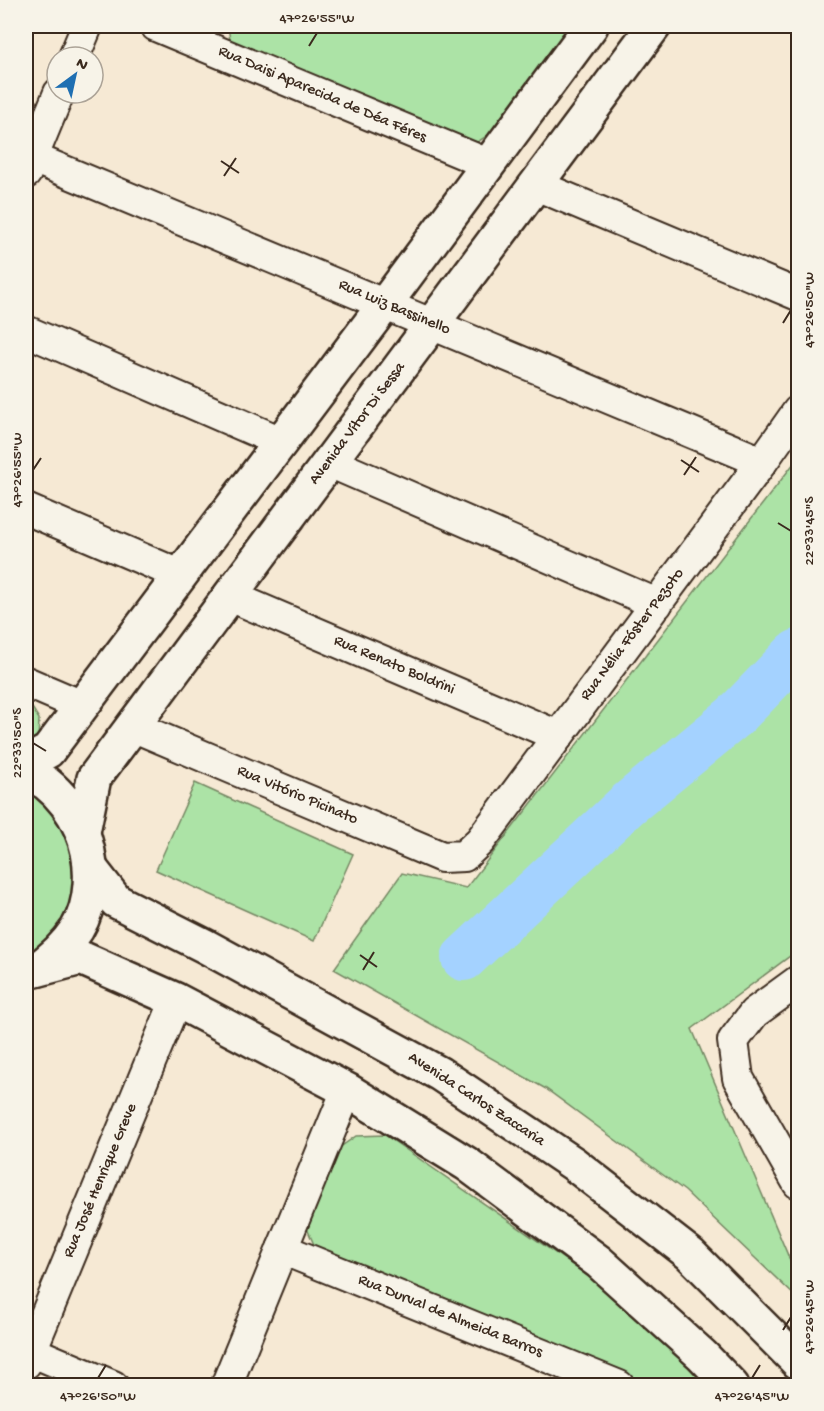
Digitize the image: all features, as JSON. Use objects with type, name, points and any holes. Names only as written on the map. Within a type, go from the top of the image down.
[{"type":"street","points":[[79,45],[87,26]]},
{"type":"street","points":[[26,763],[48,751],[591,26]]},
{"type":"street","name":"Avenida Vítor Di Sessa","points":[[83,832],[94,778],[654,26]]},
{"type":"street","name":"Rua Daisi Aparecida de Déa Féres","points":[[168,27],[488,164]]},
{"type":"street","points":[[28,162],[54,105]]},
{"type":"street","name":"Rua Luiz Bassinello","points":[[28,162],[385,304],[762,462]]},
{"type":"street","points":[[537,185],[798,295]]},
{"type":"street","points":[[26,331],[280,442]]},
{"type":"street","name":"Rua Nélia Fóster Pezoto","points":[[464,856],[480,841],[798,411]]},
{"type":"street","points":[[329,462],[657,604]]},
{"type":"street","points":[[26,509],[180,575]]},
{"type":"street","name":"Rua Renato Boldrini","points":[[230,596],[558,736]]},
{"type":"street","points":[[26,682],[82,706]]},
{"type":"street","name":"Rua Vitório Picinato","points":[[132,726],[442,857],[464,856]]},
{"type":"street","points":[[26,772],[45,783],[68,805],[83,832],[89,850],[91,869],[88,899],[78,927],[60,951],[31,972]]},
{"type":"street","name":"Avenida Carlos Zaccaria","points":[[91,869],[116,901],[205,946],[440,1074],[574,1164],[690,1254],[798,1362]]},
{"type":"street","points":[[31,972],[81,958],[176,1000],[347,1090],[467,1164],[599,1262],[702,1355],[732,1386]]},
{"type":"street","points":[[798,981],[754,1013],[733,1041],[738,1078],[798,1183]]},
{"type":"street","name":"Rua José Henrique Greve","points":[[27,1354],[176,1000]]},
{"type":"street","points":[[226,1386],[347,1090]]},
{"type":"street","name":"Rua Durval de Almeida Barros","points":[[282,1249],[619,1386]]},
{"type":"street","points":[[27,1354],[113,1386]]},
{"type":"green space","points":[[228,26],[571,26],[496,130],[476,143],[230,40]]},
{"type":"green space","points":[[798,458],[798,950],[692,1029],[798,1279],[798,1299],[685,1191],[546,1089],[334,969],[402,873],[466,888]]},
{"type":"green space","points":[[26,698],[39,719],[38,741],[26,750]]},
{"type":"green space","points":[[195,783],[353,854],[314,941],[156,870]]},
{"type":"green space","points":[[26,785],[57,810],[79,868],[69,918],[26,961]]},
{"type":"green space","points":[[385,1135],[597,1282],[713,1385],[648,1385],[315,1247],[306,1226],[339,1148],[356,1136]]},
{"type":"waterway","points":[[464,958],[627,805],[735,716],[798,652]]}]
